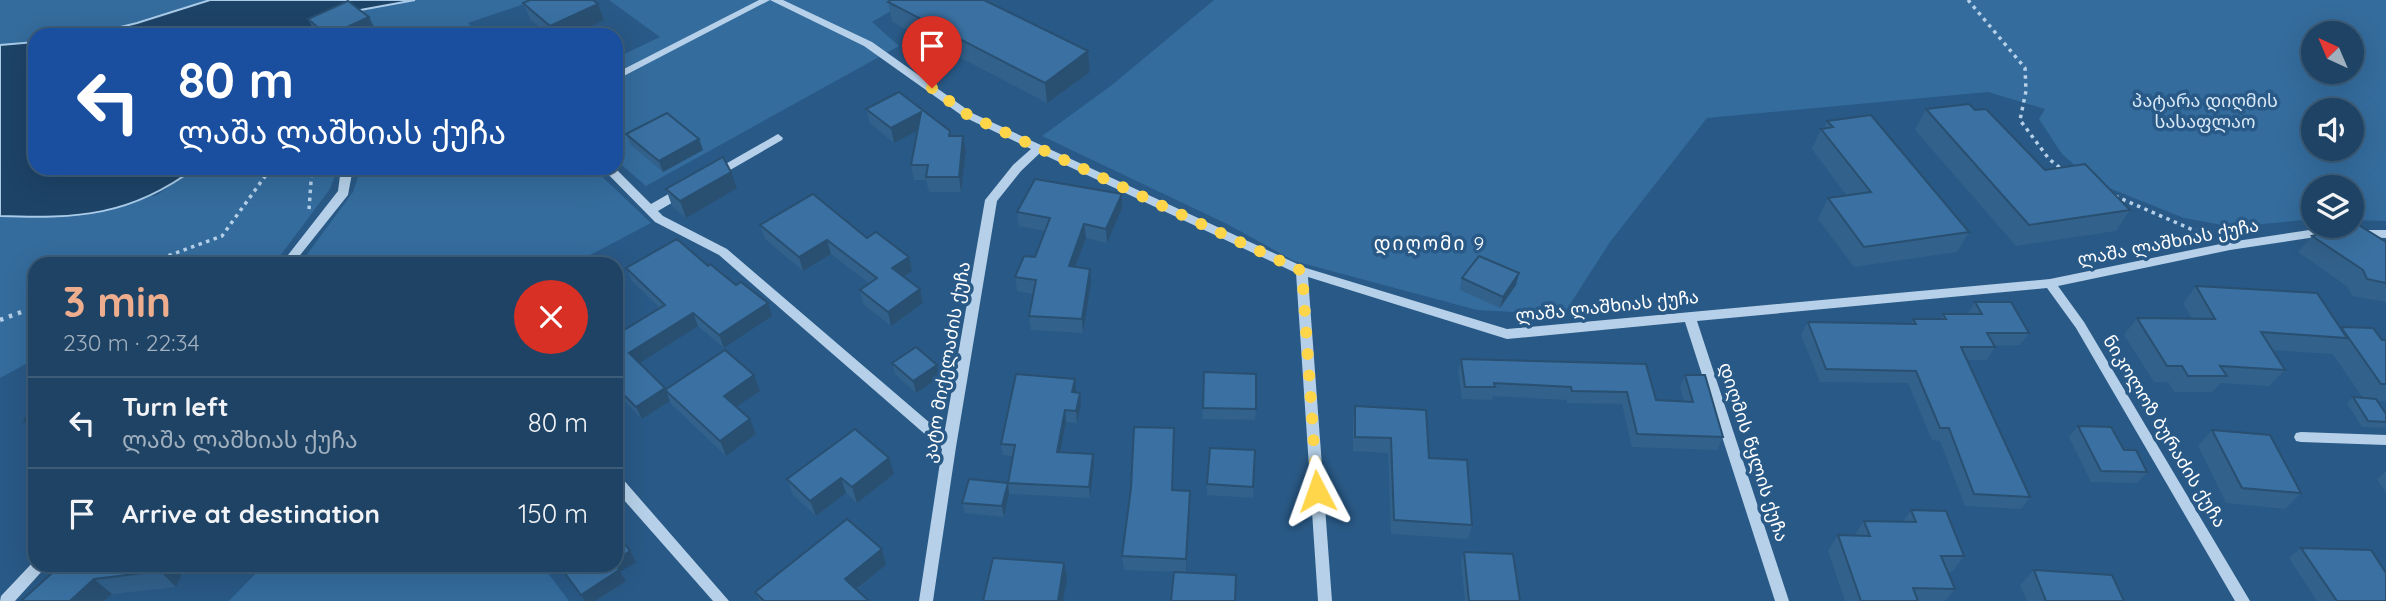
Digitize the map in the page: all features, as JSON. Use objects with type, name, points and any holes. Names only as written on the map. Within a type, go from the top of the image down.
[{"type":"street","points":[[623,73],[766,0]]},
{"type":"street","name":"ლაშა ლაშხიას ქუჩა","points":[[775,0],[868,44],[968,115],[1302,271],[1507,334],[2050,284],[2230,246],[2316,233],[2386,234]]},
{"type":"street","points":[[706,178],[778,138]]},
{"type":"street","name":"კატო მიქელაძის ქუჩა","points":[[926,601],[991,200],[1017,167],[1039,148]]},
{"type":"street","points":[[293,257],[344,192],[347,175]]},
{"type":"street","points":[[615,175],[659,219],[723,252],[949,447]]},
{"type":"street","points":[[650,210],[694,185]]},
{"type":"street","points":[[1302,271],[1325,601]]},
{"type":"street","name":"ნიკოლოზ ბურაძის ქუჩა","points":[[2050,284],[2080,325],[2243,601]]},
{"type":"street","name":"დიღმის წყლის ქუჩა","points":[[1689,316],[1782,601]]},
{"type":"street","points":[[2301,437],[2386,440]]},
{"type":"street","points":[[623,489],[722,601]]},
{"type":"street","points":[[6,601],[33,572]]},
{"type":"path","points":[[1968,0],[2025,68],[2026,91],[2020,120],[2049,159],[2066,172]]},
{"type":"path","points":[[165,257],[222,236],[266,175]]},
{"type":"path","points":[[2110,194],[2230,246]]},
{"type":"path","points":[[0,320],[28,310]]},
{"type":"green space","points":[[0,0],[210,0],[117,28],[28,28],[28,43],[0,45]]},
{"type":"green space","points":[[415,0],[536,0],[468,23],[473,28],[317,28],[355,11]]},
{"type":"green space","points":[[609,0],[910,0],[872,22],[899,46],[646,186],[623,166],[623,55],[660,37]]},
{"type":"green space","name":"პატარა დიღმის სასაფლაო","points":[[1214,0],[2386,0],[2386,221],[2364,220],[2364,175],[2301,175],[2301,220],[2233,227],[2184,218],[2094,182],[2062,154],[2039,119],[2045,109],[1988,92],[1707,118],[1610,242],[1563,315],[1477,310],[1294,261],[1229,225],[1042,136],[1112,85]]},
{"type":"green space","points":[[185,175],[335,175],[330,189],[279,257],[28,257],[28,363],[0,378],[0,216],[56,218],[157,195]]},
{"type":"green space","points":[[359,175],[600,175],[651,223],[586,257],[305,257],[353,192]]},
{"type":"green space","points":[[257,572],[547,572],[569,601],[229,601]]},
{"type":"shaded area","points":[[210,0],[415,0],[355,11],[317,28],[117,28]]},
{"type":"shaded area","points":[[28,43],[28,175],[184,175],[148,196],[102,211],[54,217],[0,216],[0,45]]},
{"type":"building","points":[[530,0],[593,0],[598,4],[550,26],[523,3]]},
{"type":"building","points":[[984,0],[1088,51],[1045,83],[888,2]]},
{"type":"building","points":[[348,1],[369,17],[345,28],[319,28],[308,19]]},
{"type":"building","points":[[899,92],[950,131],[949,136],[963,136],[959,177],[926,177],[928,165],[911,165],[921,112],[891,128],[866,109]]},
{"type":"building","points":[[1969,104],[1975,110],[1986,109],[2045,170],[2085,164],[2130,210],[2029,225],[1926,109]]},
{"type":"building","points":[[667,113],[699,139],[659,161],[626,134]]},
{"type":"building","points":[[1871,115],[1969,232],[1864,247],[1828,198],[1871,192],[1821,129],[1833,127],[1827,121]]},
{"type":"building","points":[[723,157],[731,172],[680,201],[666,189]]},
{"type":"building","points":[[1035,179],[1122,194],[1106,229],[1084,224],[1069,266],[1090,269],[1082,319],[1029,316],[1036,280],[1015,277],[1024,256],[1035,257],[1050,218],[1017,212]]},
{"type":"building","points":[[813,194],[867,238],[876,232],[909,257],[892,268],[920,289],[888,312],[860,290],[877,278],[827,240],[799,257],[760,225]]},
{"type":"building","points":[[2364,228],[2386,242],[2386,283],[2367,279],[2363,270],[2315,238],[2364,238]]},
{"type":"building","points":[[677,239],[708,266],[710,264],[736,285],[741,282],[768,303],[719,335],[693,313],[629,353],[665,388],[636,407],[623,394],[623,331],[665,305],[626,268]]},
{"type":"building","points":[[1479,256],[1519,273],[1503,297],[1462,278]]},
{"type":"building","points":[[2196,286],[2317,293],[2347,338],[2261,332],[2285,370],[2220,366],[2227,376],[2188,376],[2182,366],[2167,366],[2137,318],[2215,319]]},
{"type":"building","points":[[1975,302],[2011,302],[2029,333],[1987,333],[1995,347],[1961,347],[2030,497],[1974,494],[1949,428],[1940,428],[1916,371],[1826,369],[1808,322],[1916,324],[1913,319],[1946,319],[1943,314],[1982,314]]},
{"type":"building","points":[[2341,327],[2373,328],[2382,340],[2386,340],[2386,384],[2381,384]]},
{"type":"building","points":[[916,347],[937,365],[913,381],[892,363]]},
{"type":"building","points":[[725,350],[754,375],[724,396],[750,419],[720,441],[665,390]]},
{"type":"building","points":[[1461,359],[1646,364],[1656,400],[1693,402],[1685,375],[1705,375],[1723,437],[1637,434],[1627,392],[1572,391],[1571,387],[1494,383],[1495,387],[1465,387]]},
{"type":"building","points":[[1204,372],[1256,374],[1256,409],[1203,408]]},
{"type":"building","points":[[1016,374],[1075,379],[1072,392],[1080,393],[1076,411],[1065,410],[1057,452],[1093,454],[1089,487],[1008,483],[1015,445],[1001,444]]},
{"type":"building","points":[[2353,397],[2376,399],[2386,414],[2386,422],[2368,421]]},
{"type":"building","points":[[1355,406],[1426,410],[1429,458],[1467,460],[1472,525],[1394,520],[1391,438],[1355,437]]},
{"type":"building","points":[[2078,426],[2111,427],[2124,450],[2136,450],[2147,472],[2101,471]]},
{"type":"building","points":[[1134,427],[1174,428],[1172,490],[1190,491],[1186,559],[1122,556],[1131,488]]},
{"type":"building","points":[[855,429],[889,458],[852,487],[841,478],[810,501],[787,479]]},
{"type":"building","points":[[2212,430],[2270,435],[2301,493],[2242,488]]},
{"type":"building","points":[[1210,448],[1255,450],[1253,487],[1207,484]]},
{"type":"building","points":[[969,479],[1008,483],[1002,506],[962,503]]},
{"type":"building","points":[[1911,510],[1946,511],[1964,556],[1941,556],[1955,589],[1913,588],[1918,601],[1861,601],[1838,535],[1870,536],[1864,521],[1916,522]]},
{"type":"building","points":[[847,519],[882,549],[845,579],[869,601],[764,601],[755,592]]},
{"type":"building","points":[[623,542],[630,551],[623,556]]},
{"type":"building","points":[[2301,548],[2371,550],[2386,573],[2386,601],[2337,601]]},
{"type":"building","points":[[1464,552],[1513,554],[1520,601],[1469,601]]},
{"type":"building","points":[[993,558],[1064,563],[1058,601],[983,601]]},
{"type":"building","points":[[2034,570],[2112,575],[2124,601],[2046,601]]},
{"type":"building","points":[[53,572],[152,572],[94,579],[70,601],[21,601]]},
{"type":"building","points":[[564,572],[616,572],[581,595]]},
{"type":"building","points":[[1174,572],[1236,575],[1235,601],[1171,601]]},
{"type":"district","name":"დიღომი 9","points":[[1430,243]]},
{"type":"route","points":[[932,88],[968,115],[1072,161],[1302,271],[1317,491]]}]
